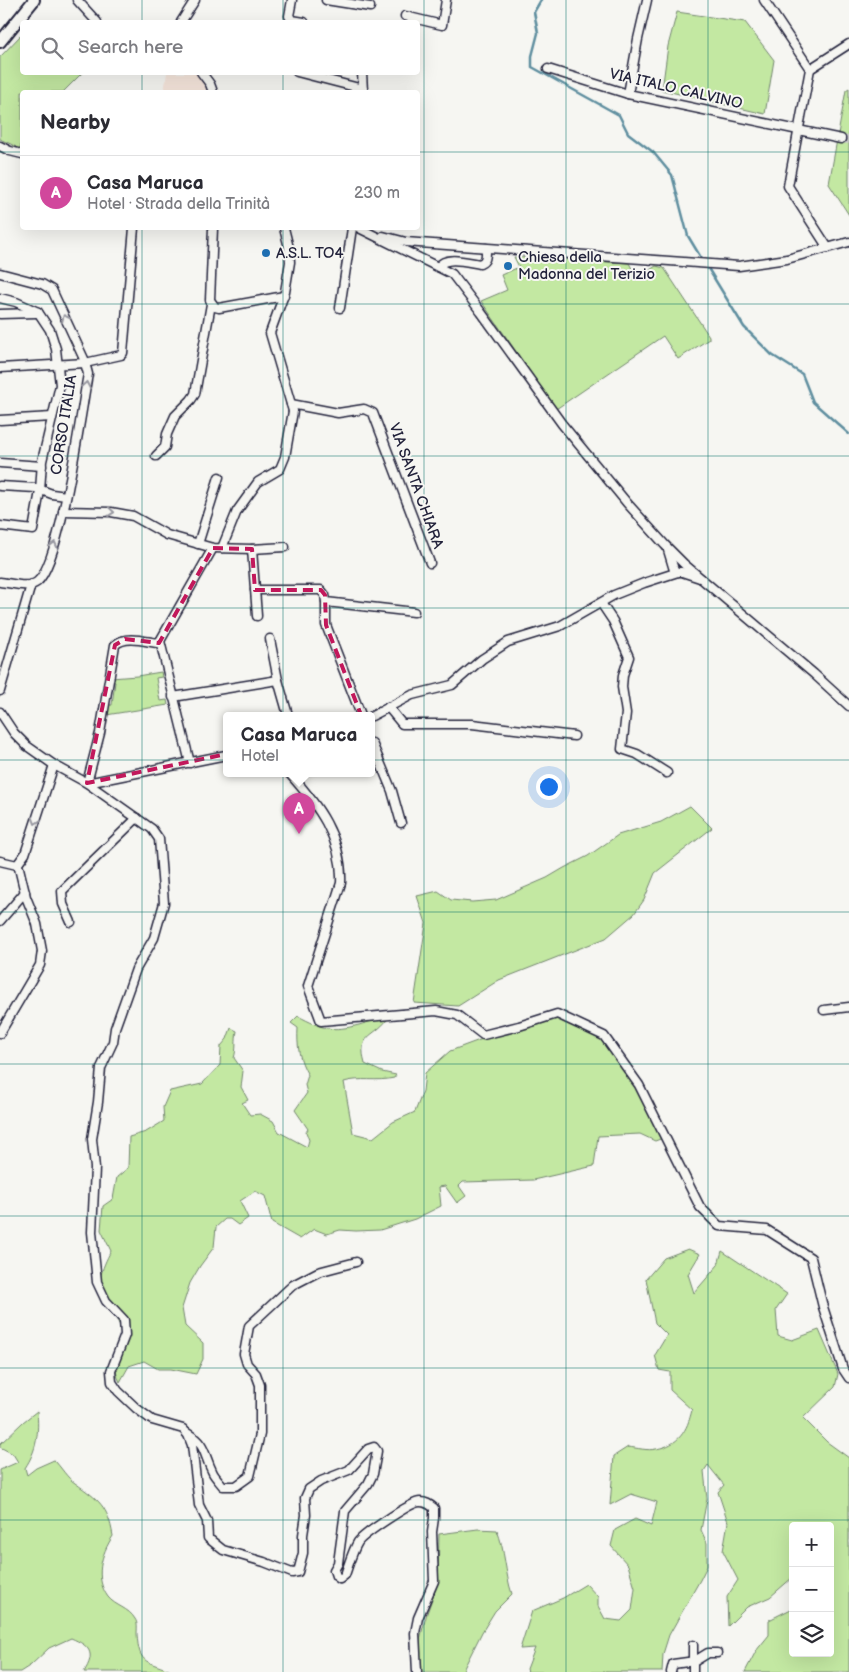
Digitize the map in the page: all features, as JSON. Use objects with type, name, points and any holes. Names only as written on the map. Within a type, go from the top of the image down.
[{"type":"street","points":[[0,42],[34,0]]},
{"type":"street","points":[[77,0],[95,20]]},
{"type":"street","points":[[182,20],[195,0]]},
{"type":"street","points":[[292,0],[289,16],[292,20]]},
{"type":"street","points":[[326,0],[370,7]]},
{"type":"street","points":[[405,16],[442,25],[446,0]]},
{"type":"street","points":[[628,94],[647,0]]},
{"type":"street","points":[[764,0],[810,69],[788,186],[828,248]]},
{"type":"street","points":[[810,69],[849,44]]},
{"type":"street","name":"VIA ITALO CALVINO","points":[[548,69],[628,94],[841,139]]},
{"type":"street","points":[[203,75],[213,90]]},
{"type":"street","points":[[307,75],[360,90]]},
{"type":"street","points":[[362,75],[363,90]]},
{"type":"street","points":[[0,146],[20,154]]},
{"type":"street","points":[[0,368],[85,363],[118,357],[123,353],[134,230]]},
{"type":"street","points":[[156,456],[165,446],[167,434],[175,416],[195,394],[212,304],[210,300],[214,230]]},
{"type":"street","points":[[222,548],[237,512],[258,482],[280,469],[285,457],[293,411],[270,334],[284,296],[290,262],[284,230]]},
{"type":"street","points":[[340,308],[352,230]]},
{"type":"street","points":[[370,230],[452,274],[562,424],[665,545],[678,567],[702,579],[849,706]]},
{"type":"street","points":[[371,230],[406,242],[739,266],[787,260],[849,242]]},
{"type":"street","points":[[406,242],[410,253]]},
{"type":"street","points":[[419,243],[422,259]]},
{"type":"street","points":[[438,267],[446,260],[480,264],[486,258],[486,248]]},
{"type":"street","name":"CORSO ITALIA","points":[[0,273],[42,284],[52,290],[85,363],[88,374],[71,476],[50,562],[42,576],[31,585]]},
{"type":"street","points":[[212,304],[219,308],[284,296]]},
{"type":"street","points":[[0,298],[16,302],[38,312],[50,330],[56,349],[60,385],[42,461],[40,490],[33,530],[0,526]]},
{"type":"street","points":[[0,314],[38,312]]},
{"type":"street","name":"VIA SANTA CHIARA","points":[[292,404],[338,413],[364,410],[373,413],[430,563]]},
{"type":"street","points":[[0,420],[52,417]]},
{"type":"street","points":[[0,463],[42,466]]},
{"type":"street","points":[[198,544],[220,477]]},
{"type":"street","points":[[0,486],[36,488],[66,496]]},
{"type":"street","points":[[63,511],[111,512],[133,516],[167,535],[213,548],[252,549],[285,547]]},
{"type":"street","points":[[87,784],[100,733],[115,645],[125,639],[157,643],[160,641],[213,548]]},
{"type":"street","points":[[252,549],[257,616]]},
{"type":"street","points":[[375,714],[412,695],[452,685],[482,659],[508,642],[560,626],[614,595],[678,567]]},
{"type":"street","points":[[0,582],[31,585],[0,691]]},
{"type":"street","points":[[255,590],[321,590],[325,595],[326,625],[360,712]]},
{"type":"street","points":[[326,602],[414,612]]},
{"type":"street","points":[[601,603],[613,621],[629,657],[623,676],[622,687],[626,713],[622,749],[637,754],[667,773]]},
{"type":"street","points":[[270,639],[278,680],[287,712]]},
{"type":"street","points":[[160,641],[190,763]]},
{"type":"street","points":[[173,697],[278,680]]},
{"type":"street","points":[[388,707],[402,724],[472,724],[574,736]]},
{"type":"street","points":[[0,712],[21,739],[54,766],[87,784],[137,818],[152,829],[159,839],[164,904],[154,938],[136,969],[114,1028],[113,1042],[101,1068],[92,1138],[94,1168],[92,1232],[97,1282],[106,1301],[124,1320],[125,1335],[111,1371],[112,1382],[118,1391],[152,1420],[183,1429],[198,1440],[206,1454],[213,1474],[223,1486],[236,1486],[250,1476],[260,1434],[260,1385],[256,1374],[247,1364],[244,1354],[249,1326],[293,1285],[318,1272],[356,1262]]},
{"type":"street","points":[[375,750],[392,791],[401,823]]},
{"type":"street","points":[[87,784],[223,756]]},
{"type":"street","points":[[17,865],[25,854],[54,766]]},
{"type":"street","points":[[293,777],[309,795],[325,818],[342,866],[341,883],[308,986],[321,1021],[436,1011],[457,1015],[483,1035],[557,1014],[604,1036],[639,1085],[700,1207],[719,1226],[767,1230],[811,1258],[823,1307],[843,1369],[849,1378]]},
{"type":"street","points":[[71,922],[63,904],[62,890],[137,818]]},
{"type":"street","points":[[0,861],[17,865],[20,868],[25,892],[37,924],[42,951],[40,965],[0,1033]]},
{"type":"street","points":[[0,921],[25,892]]},
{"type":"street","points":[[824,1010],[849,1007]]},
{"type":"street","points":[[185,1432],[192,1445],[200,1504],[208,1521],[207,1537],[213,1544],[224,1550],[292,1573],[298,1572],[303,1553],[306,1515],[305,1498],[309,1488],[349,1470],[368,1449],[374,1447],[377,1451],[373,1474],[368,1484],[345,1511],[338,1563],[334,1570],[336,1576],[340,1578],[345,1575],[359,1541],[368,1533],[418,1502],[428,1503],[434,1508],[432,1532],[434,1581],[418,1618],[415,1633],[417,1672]]},
{"type":"street","points":[[693,1646],[693,1672]]},
{"type":"street","points":[[670,1672],[673,1664],[692,1661],[708,1653],[717,1653]]},
{"type":"highlighted area","points":[[213,548],[252,549],[255,590],[321,590],[325,595],[326,625],[363,720],[265,746],[87,783],[115,645],[125,639],[159,643]]},
{"type":"shaded area","points":[[167,75],[202,75],[209,90],[164,90]]},
{"type":"green space","points":[[677,12],[745,22],[774,60],[765,114],[662,90],[668,46]]},
{"type":"green space","points":[[20,36],[20,75],[80,75],[65,90],[20,90],[19,150],[0,139],[0,57]]},
{"type":"green space","points":[[849,88],[849,215],[829,184],[846,90]]},
{"type":"green space","points":[[514,257],[629,263],[637,278],[656,266],[664,268],[709,336],[709,339],[678,359],[663,336],[556,409],[481,301],[507,290],[501,275],[519,267]]},
{"type":"green space","points":[[161,672],[162,677],[156,678],[160,701],[167,700],[168,705],[106,715],[106,705],[112,705],[115,682],[110,681],[111,678]]},
{"type":"green space","points":[[690,806],[712,828],[655,873],[644,900],[634,914],[606,938],[499,980],[458,1006],[414,1003],[426,923],[417,896],[438,891],[451,900],[472,902],[496,900],[547,878],[588,856],[618,835],[661,822]]},
{"type":"green space","points":[[298,1016],[314,1024],[334,1029],[376,1020],[387,1020],[365,1042],[363,1054],[365,1064],[382,1072],[396,1075],[394,1078],[388,1079],[344,1082],[353,1133],[373,1138],[393,1122],[415,1112],[423,1091],[425,1073],[450,1051],[528,1022],[558,1018],[604,1040],[631,1068],[663,1138],[655,1141],[640,1134],[598,1136],[594,1166],[533,1180],[463,1182],[459,1186],[466,1196],[457,1203],[445,1186],[439,1187],[441,1206],[415,1219],[380,1230],[340,1230],[327,1234],[314,1229],[300,1239],[272,1223],[265,1196],[255,1191],[240,1201],[248,1218],[238,1225],[230,1219],[225,1219],[216,1227],[214,1247],[190,1283],[182,1308],[185,1326],[203,1343],[203,1359],[196,1374],[171,1369],[158,1369],[144,1361],[129,1366],[120,1382],[115,1361],[121,1329],[102,1300],[99,1286],[102,1271],[111,1251],[101,1230],[103,1206],[113,1199],[117,1177],[128,1168],[129,1137],[146,1132],[164,1121],[163,1107],[170,1091],[202,1084],[220,1065],[221,1046],[227,1039],[231,1028],[237,1031],[234,1058],[243,1071],[241,1087],[248,1100],[242,1103],[250,1115],[260,1114],[273,1121],[279,1132],[307,1147],[309,1140],[306,1132],[308,1129],[295,1110],[307,1093],[305,1085],[308,1075],[299,1053],[298,1028],[291,1023]]},
{"type":"green space","points":[[688,1249],[700,1254],[688,1274],[694,1293],[718,1265],[722,1251],[787,1294],[776,1310],[778,1336],[792,1340],[819,1330],[838,1374],[835,1387],[803,1418],[827,1442],[849,1458],[849,1672],[745,1672],[756,1651],[769,1635],[769,1620],[789,1610],[789,1657],[834,1657],[834,1522],[789,1522],[789,1580],[770,1597],[747,1607],[728,1626],[727,1597],[738,1580],[723,1551],[728,1522],[718,1492],[724,1485],[708,1465],[704,1471],[707,1499],[701,1530],[707,1543],[707,1566],[669,1635],[663,1654],[662,1672],[528,1672],[527,1669],[535,1648],[520,1649],[532,1611],[563,1598],[586,1584],[598,1597],[598,1606],[605,1619],[621,1621],[632,1610],[635,1588],[628,1565],[611,1546],[615,1530],[635,1519],[651,1526],[657,1502],[631,1494],[610,1505],[614,1456],[628,1447],[653,1450],[671,1444],[681,1436],[688,1424],[692,1410],[670,1390],[670,1372],[659,1370],[655,1355],[667,1335],[655,1323],[646,1279],[664,1258]]},
{"type":"green space","points":[[37,1411],[36,1441],[25,1468],[27,1475],[36,1468],[54,1460],[72,1481],[101,1505],[108,1517],[113,1536],[102,1558],[100,1574],[104,1590],[111,1600],[129,1612],[136,1621],[138,1645],[146,1661],[173,1672],[84,1672],[90,1660],[89,1651],[83,1644],[71,1638],[49,1648],[31,1665],[20,1672],[0,1672],[0,1470],[18,1462],[13,1454],[0,1447],[0,1444]]},
{"type":"green space","points":[[478,1529],[497,1530],[512,1594],[495,1611],[462,1672],[420,1672],[420,1639],[438,1582],[439,1534]]},
{"type":"waterway","points":[[541,0],[534,12],[538,33],[532,56],[532,67],[619,115],[628,133],[653,152],[672,175],[688,236],[703,261]]},
{"type":"waterway","points":[[706,265],[744,327],[772,355],[802,374],[813,402],[849,434]]},
{"type":"tunnel","points":[[841,139],[849,140]]},
{"type":"place","name":"A.S.L. TO4","points":[[266,253]]},
{"type":"place","name":"Chiesa della Madonna del Terizio","points":[[508,266]]},
{"type":"place","name":"Casa Maruca","points":[[299,834]]}]
